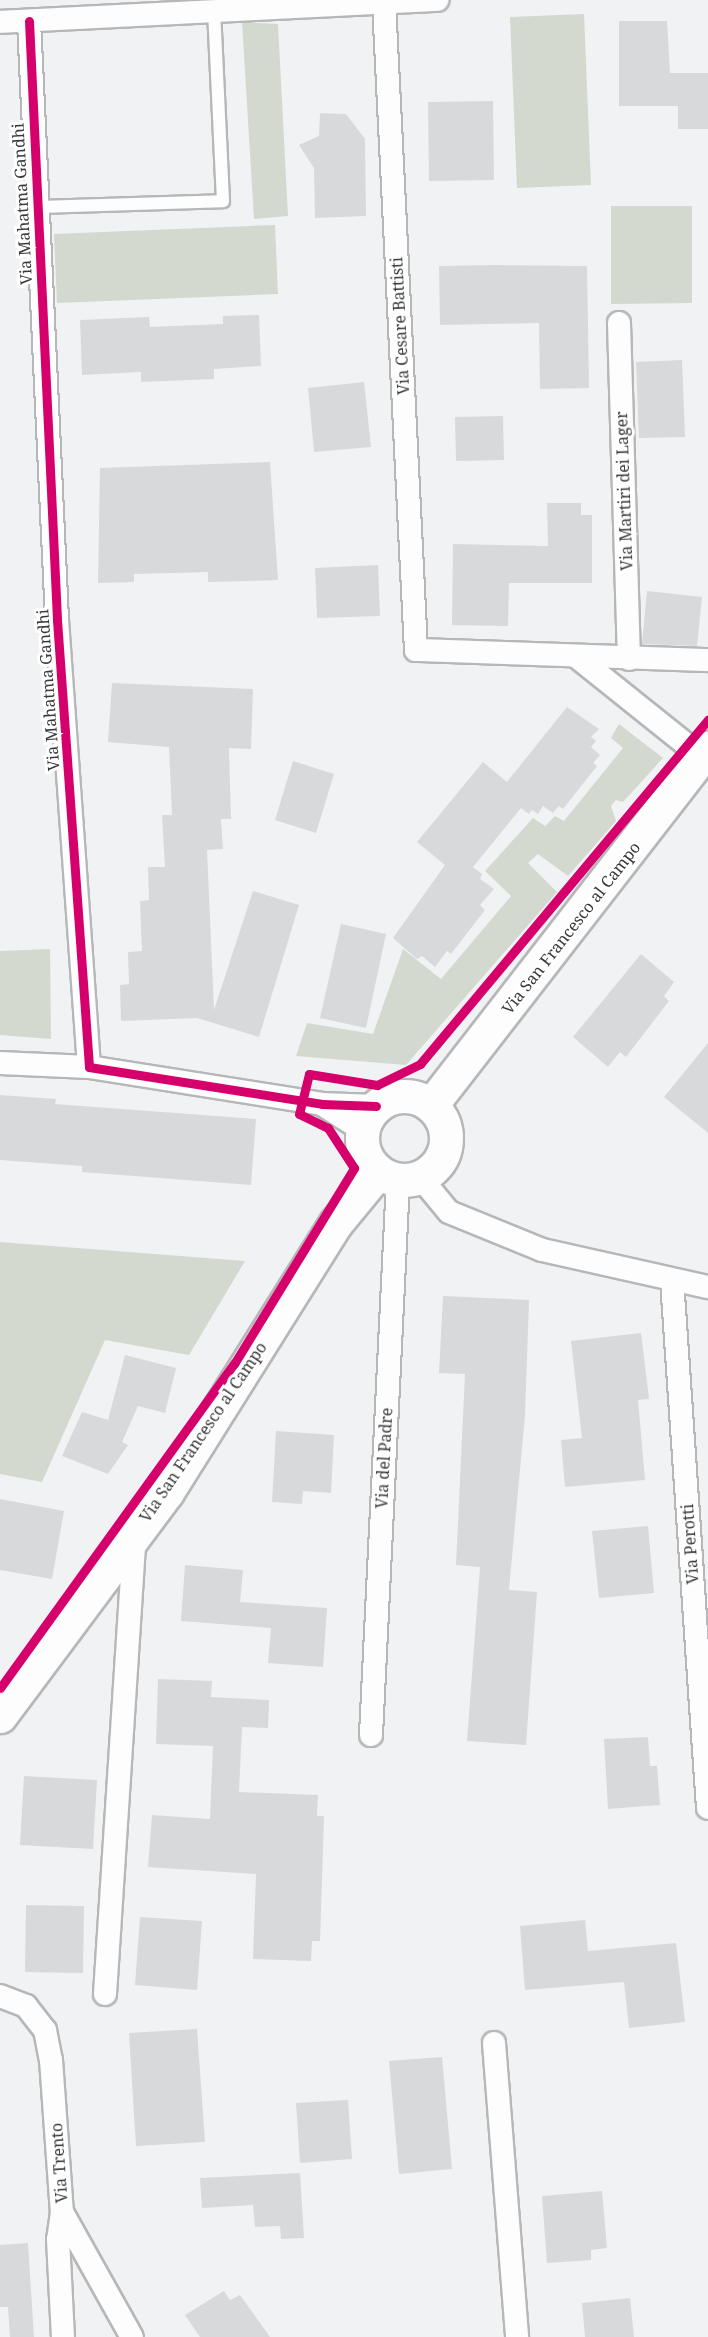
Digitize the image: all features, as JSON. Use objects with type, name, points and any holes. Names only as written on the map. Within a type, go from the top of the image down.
[{"type":"street","points":[[0,22],[438,0]]},
{"type":"street","name":"Via Cesare Battisti","points":[[384,3],[416,650],[577,657]]},
{"type":"street","name":"Via Mahatma Gandhi","points":[[28,21],[57,620],[89,1067]]},
{"type":"street","name":"Via Martiri dei Lager","points":[[619,323],[629,659]]},
{"type":"street","points":[[577,657],[708,660]]},
{"type":"street","points":[[577,657],[705,752]]},
{"type":"street","name":"Via San Francesco al Campo","points":[[431,1105],[705,752]]},
{"type":"street","points":[[0,1063],[89,1067],[322,1104],[369,1118]]},
{"type":"street","points":[[399,1177],[437,1164],[446,1145],[441,1116],[431,1105],[409,1096],[386,1099],[369,1118],[364,1153],[449,1212],[542,1250],[708,1287]]},
{"type":"street","name":"Via San Francesco al Campo","points":[[0,1716],[167,1492],[336,1223],[399,1177]]},
{"type":"street","name":"Via del Padre","points":[[371,1735],[399,1177]]},
{"type":"street","name":"Via Perotti","points":[[672,1280],[708,1808]]},
{"type":"street","points":[[105,1994],[135,1533]]},
{"type":"street","name":"Via Trento","points":[[0,1996],[26,2006],[45,2030],[51,2060],[62,2212],[132,2337]]},
{"type":"street","points":[[494,2043],[517,2337]]},
{"type":"street","points":[[62,2212],[58,2240],[63,2337]]},
{"type":"lane","points":[[37,207],[222,201],[214,11]]},
{"type":"shaded area","points":[[584,14],[591,185],[517,188],[510,17]]},
{"type":"shaded area","points":[[242,22],[278,24],[288,216],[254,219]]},
{"type":"shaded area","points":[[611,206],[692,206],[692,303],[611,304]]},
{"type":"shaded area","points":[[275,225],[278,294],[57,303],[54,234]]},
{"type":"shaded area","points":[[619,724],[663,758],[623,802],[616,800],[611,806],[616,821],[568,876],[538,854],[528,863],[557,892],[406,1065],[296,1056],[307,1023],[373,1034],[403,949],[441,979],[511,896],[485,871],[533,818],[545,826],[555,816],[564,821],[623,748],[611,738]]},
{"type":"shaded area","points":[[50,949],[51,1039],[0,1035],[0,951]]},
{"type":"shaded area","points":[[0,1242],[245,1261],[189,1355],[105,1340],[42,1482],[0,1474]]},
{"type":"building","points":[[619,21],[667,21],[670,73],[708,73],[708,129],[678,129],[678,106],[619,106]]},
{"type":"building","points":[[493,101],[494,180],[429,181],[428,102]]},
{"type":"building","points":[[320,113],[346,114],[365,139],[366,216],[315,218],[314,168],[299,145],[319,136]]},
{"type":"building","points":[[439,266],[587,266],[589,388],[540,389],[539,323],[440,325]]},
{"type":"building","points":[[259,315],[261,366],[214,369],[214,379],[141,382],[141,372],[82,375],[80,320],[149,317],[150,327],[223,324],[223,316]]},
{"type":"building","points":[[682,360],[685,437],[639,438],[636,362]]},
{"type":"building","points":[[364,382],[371,447],[314,452],[308,388]]},
{"type":"building","points":[[503,416],[504,460],[456,461],[455,417]]},
{"type":"building","points":[[270,462],[278,580],[208,582],[208,572],[134,574],[134,582],[98,583],[100,468]]},
{"type":"building","points":[[547,503],[581,503],[581,515],[592,515],[592,583],[509,583],[508,626],[452,625],[453,544],[548,546]]},
{"type":"building","points":[[378,565],[380,616],[317,618],[315,568]]},
{"type":"building","points":[[647,591],[702,597],[697,646],[642,644]]},
{"type":"building","points":[[112,683],[253,689],[251,749],[229,748],[231,819],[221,819],[223,849],[207,850],[214,1010],[253,891],[299,905],[259,1037],[197,1018],[121,1021],[120,985],[129,984],[128,952],[142,951],[140,901],[149,900],[148,867],[165,867],[162,815],[172,815],[169,747],[108,742]]},
{"type":"building","points":[[567,707],[599,729],[591,737],[596,741],[591,747],[600,755],[593,763],[597,766],[563,809],[559,806],[553,813],[543,806],[538,814],[532,810],[529,814],[521,808],[473,867],[482,874],[480,879],[494,889],[480,905],[485,910],[451,954],[447,951],[435,967],[422,956],[417,959],[393,938],[445,865],[417,842],[483,762],[507,782]]},
{"type":"building","points":[[293,761],[334,774],[316,833],[275,820]]},
{"type":"building","points":[[341,924],[386,934],[366,1028],[320,1018]]},
{"type":"building","points":[[641,954],[674,982],[664,996],[669,1001],[626,1057],[620,1052],[608,1067],[573,1037]]},
{"type":"building","points":[[708,1043],[708,1133],[664,1097]]},
{"type":"building","points":[[0,1095],[56,1099],[55,1104],[256,1119],[251,1185],[82,1172],[82,1166],[0,1160]]},
{"type":"building","points":[[443,1296],[529,1300],[525,1415],[509,1590],[537,1592],[526,1745],[467,1741],[480,1567],[456,1565],[465,1374],[439,1373]]},
{"type":"building","points":[[641,1333],[649,1399],[638,1400],[645,1480],[565,1487],[561,1440],[582,1438],[571,1341]]},
{"type":"building","points":[[125,1355],[176,1368],[165,1413],[138,1406],[122,1442],[128,1445],[108,1474],[62,1456],[82,1412],[108,1420]]},
{"type":"building","points":[[276,1431],[334,1435],[331,1493],[303,1491],[302,1504],[272,1502]]},
{"type":"building","points":[[0,1499],[64,1511],[52,1579],[0,1570]]},
{"type":"building","points":[[648,1526],[654,1593],[599,1598],[592,1531]]},
{"type":"building","points":[[185,1565],[243,1570],[240,1602],[327,1608],[323,1667],[268,1663],[271,1628],[181,1621]]},
{"type":"building","points":[[158,1679],[212,1681],[211,1697],[269,1700],[268,1728],[242,1727],[239,1792],[318,1795],[317,1816],[324,1816],[320,1941],[312,1941],[311,1961],[253,1959],[256,1874],[148,1867],[152,1815],[210,1819],[213,1746],[156,1744]]},
{"type":"building","points":[[648,1737],[650,1766],[657,1766],[660,1805],[608,1809],[604,1739]]},
{"type":"building","points":[[24,1776],[97,1780],[93,1849],[20,1845]]},
{"type":"building","points":[[26,1905],[84,1906],[83,1973],[25,1972]]},
{"type":"building","points":[[140,1917],[202,1921],[197,1990],[135,1985]]},
{"type":"building","points":[[585,1920],[588,1951],[676,1943],[685,2022],[629,2028],[624,1982],[525,1990],[520,1926]]},
{"type":"building","points":[[197,2029],[205,2142],[136,2146],[129,2033]]},
{"type":"building","points":[[442,2057],[452,2169],[399,2174],[389,2061]]},
{"type":"building","points":[[348,2100],[352,2159],[300,2163],[296,2103]]},
{"type":"building","points":[[300,2173],[304,2238],[281,2239],[280,2226],[255,2227],[253,2205],[202,2208],[200,2178]]},
{"type":"building","points":[[602,2191],[607,2248],[591,2250],[591,2260],[547,2263],[542,2196]]},
{"type":"building","points":[[28,2243],[34,2337],[10,2337],[8,2307],[0,2307],[0,2245]]},
{"type":"building","points":[[224,2291],[230,2300],[240,2295],[270,2337],[200,2337],[185,2315]]},
{"type":"building","points":[[630,2298],[634,2337],[585,2337],[582,2303]]},
{"type":"cycle path","points":[[29,21],[57,620],[89,1067],[322,1104],[376,1106]]},
{"type":"cycle path","points":[[0,1688],[234,1364],[354,1168],[328,1128],[299,1114],[309,1074],[377,1085],[420,1064],[708,720]]}]
